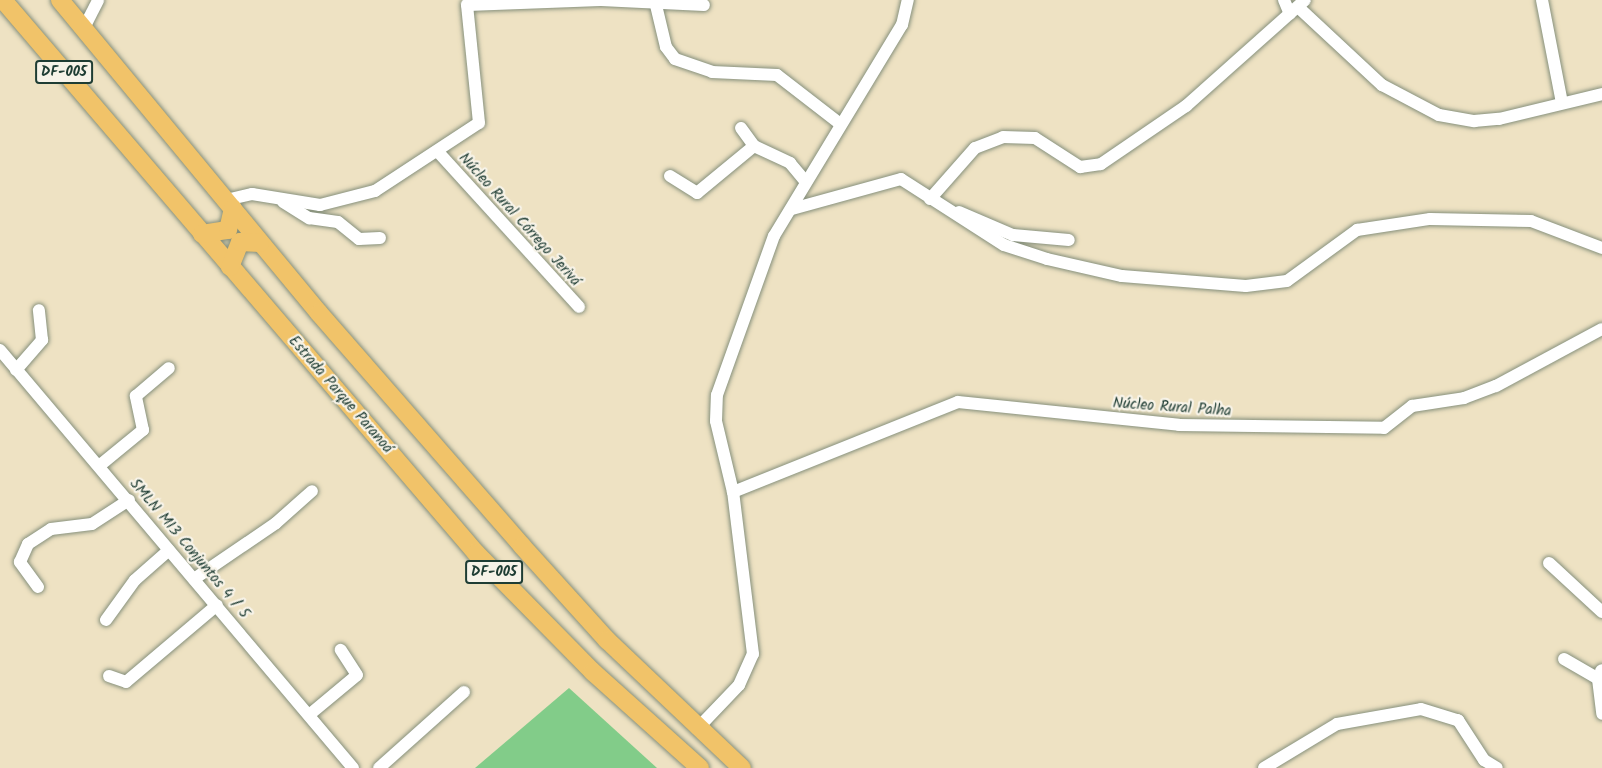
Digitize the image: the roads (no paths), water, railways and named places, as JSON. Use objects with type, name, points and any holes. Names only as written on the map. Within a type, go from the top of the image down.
[{"type":"main road","name":"Estrada Parque Paranoá","points":[[3,0],[230,267],[523,603],[700,768]]},
{"type":"main road","name":"DF-005","points":[[60,0],[260,243],[522,546],[697,729],[742,768]]},
{"type":"main road","points":[[202,234],[228,230],[230,205]]},
{"type":"main road","points":[[230,267],[240,242],[260,243]]},
{"type":"street","points":[[84,28],[98,0]]},
{"type":"street","points":[[230,205],[252,194],[320,205],[348,200],[439,153],[480,119],[468,2],[601,0],[704,5]]},
{"type":"street","points":[[697,729],[740,685],[753,654],[733,492],[716,421],[717,395],[754,280],[805,181],[902,25],[908,0]]},
{"type":"street","points":[[1284,0],[1298,7],[1382,85],[1439,115],[1474,122],[1602,94]]},
{"type":"street","points":[[1542,0],[1562,103]]},
{"type":"street","points":[[655,1],[666,48],[675,59],[720,74],[777,75],[839,123]]},
{"type":"street","points":[[930,199],[975,148],[1003,137],[1035,138],[1080,167],[1101,164],[1186,106],[1298,7]]},
{"type":"street","points":[[741,128],[754,146],[790,163],[805,181]]},
{"type":"street","points":[[670,176],[697,193],[754,146]]},
{"type":"street","name":"Núcleo Rural Córrego Jerivá","points":[[439,153],[579,307]]},
{"type":"street","points":[[792,209],[896,179],[947,208],[1004,245],[1075,267],[1122,276],[1246,286],[1287,281],[1357,230],[1430,219],[1531,221],[1602,248]]},
{"type":"street","points":[[277,198],[309,218],[338,222],[359,239],[380,238]]},
{"type":"street","points":[[947,208],[1014,235],[1069,240]]},
{"type":"street","points":[[16,370],[42,340],[39,310]]},
{"type":"street","name":"Núcleo Rural Palha","points":[[733,492],[958,402],[1179,425],[1384,428],[1412,406],[1464,398],[1496,386],[1602,329]]},
{"type":"street","name":"SMLN MI3 Conjuntos 4 / 5","points":[[0,350],[129,500],[352,768]]},
{"type":"street","points":[[99,466],[143,430],[136,396],[169,368]]},
{"type":"street","points":[[194,579],[276,523],[312,491]]},
{"type":"street","points":[[38,587],[20,562],[28,544],[51,529],[92,524],[129,500]]},
{"type":"street","points":[[106,620],[129,586],[169,550]]},
{"type":"street","points":[[1549,563],[1602,612]]},
{"type":"street","points":[[109,676],[126,682],[217,605]]},
{"type":"street","points":[[309,715],[357,675],[341,650]]},
{"type":"street","points":[[1564,659],[1601,672],[1602,714]]},
{"type":"street","points":[[379,768],[464,692]]},
{"type":"street","points":[[1264,768],[1336,724],[1421,710],[1458,720],[1484,760],[1497,768]]}]
